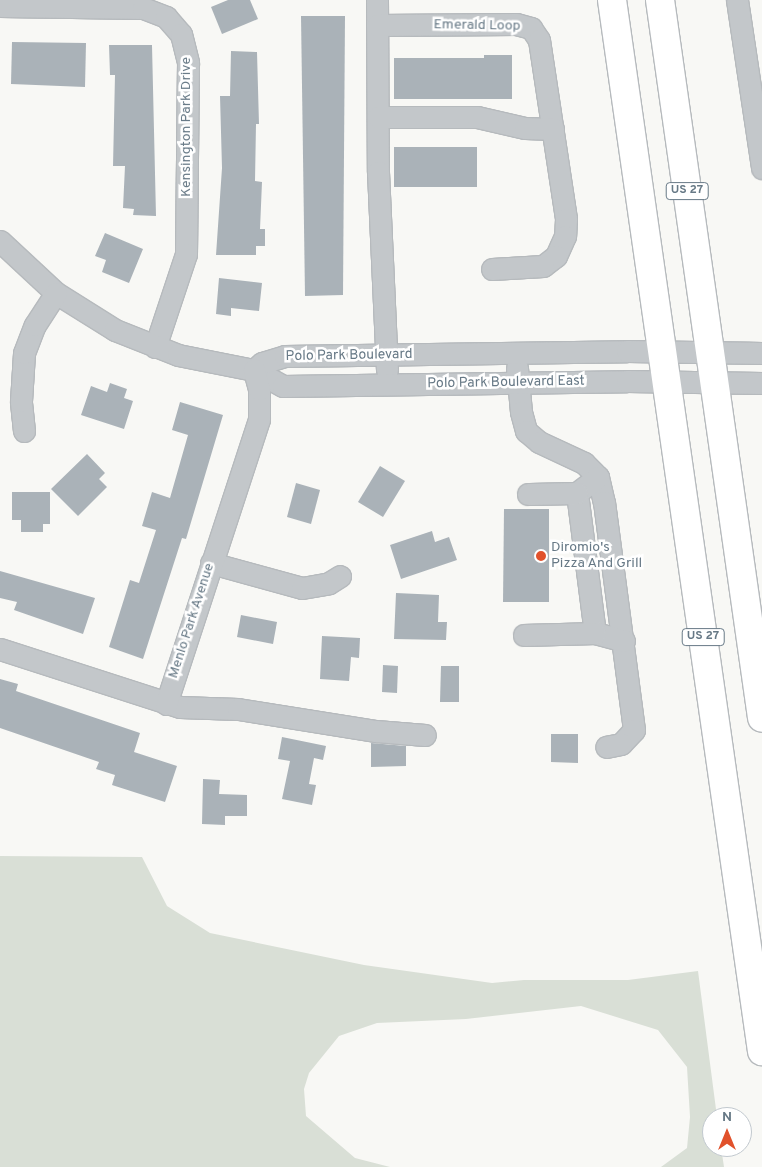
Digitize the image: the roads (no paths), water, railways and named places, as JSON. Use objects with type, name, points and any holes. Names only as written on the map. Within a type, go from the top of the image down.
[{"type":"highway","name":"US 27","points":[[612,0],[762,1050]]},
{"type":"highway","name":"US 27","points":[[660,0],[762,718]]},
{"type":"street","points":[[377,0],[378,118],[387,384]]},
{"type":"street","points":[[737,0],[762,168]]},
{"type":"street","name":"Kensington Park Drive","points":[[0,6],[142,8],[166,17],[181,34],[188,63],[186,254],[155,347]]},
{"type":"street","name":"Emerald Loop","points":[[377,25],[516,24],[531,28],[540,40],[566,219],[563,243],[556,256],[544,266],[492,269]]},
{"type":"street","points":[[378,118],[477,117],[526,128],[553,129]]},
{"type":"street","points":[[0,241],[56,293],[96,320],[155,347],[202,362],[254,370]]},
{"type":"street","points":[[24,431],[21,386],[24,354],[35,325],[56,293]]},
{"type":"street","points":[[710,352],[762,353]]},
{"type":"street","name":"Polo Park Boulevard","points":[[254,370],[262,363],[285,356],[710,352]]},
{"type":"street","points":[[517,353],[518,382],[526,431],[540,442],[584,463],[598,477],[624,641],[634,730],[621,744],[606,747]]},
{"type":"street","name":"Polo Park Boulevard East","points":[[254,370],[272,382],[283,386],[518,382],[762,383]]},
{"type":"street","name":"Menlo Park Avenue","points":[[166,704],[260,409],[254,370]]},
{"type":"street","points":[[260,409],[265,399],[283,386]]},
{"type":"street","points":[[528,494],[577,493],[598,477]]},
{"type":"street","points":[[577,493],[596,633]]},
{"type":"street","points":[[211,563],[302,588],[329,583],[340,576]]},
{"type":"street","points":[[524,634],[596,633],[624,641]]},
{"type":"street","points":[[0,649],[166,704],[215,710],[238,709],[376,731],[425,735]]},
{"type":"place","name":"Diromio's Pizza And Grill","points":[[541,556]]}]
